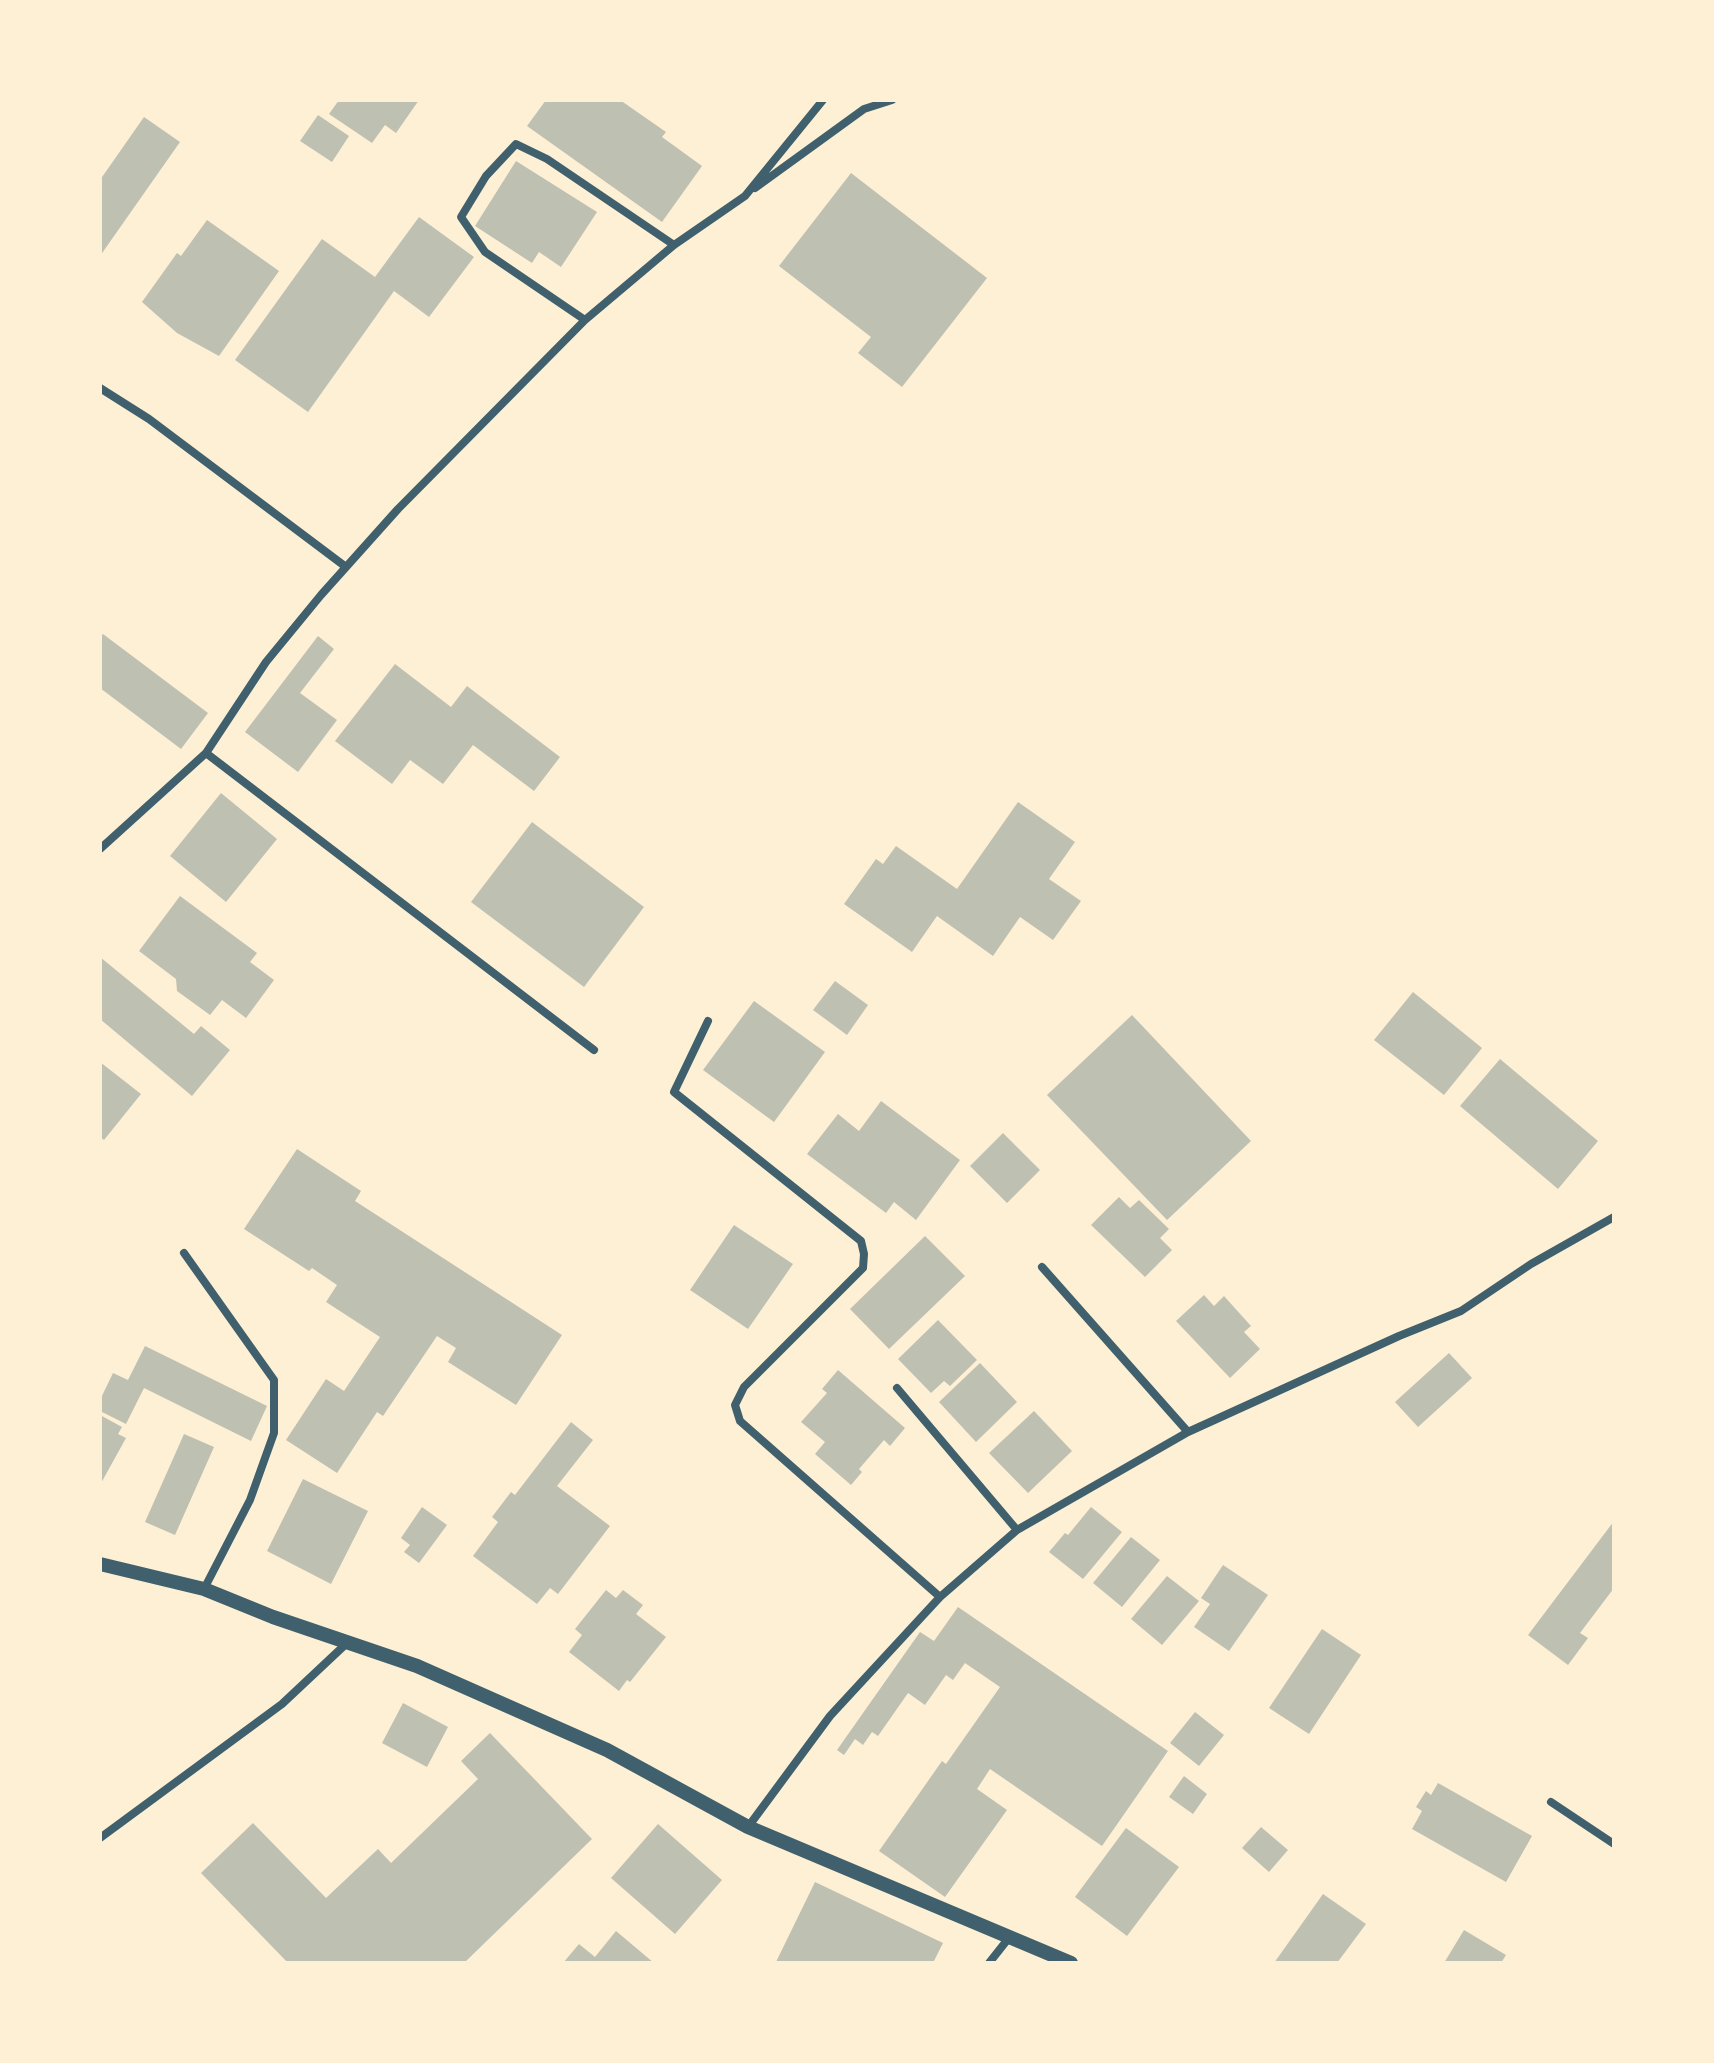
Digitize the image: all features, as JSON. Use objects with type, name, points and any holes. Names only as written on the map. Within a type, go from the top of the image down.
[{"type":"street","points":[[745,196],[823,100]]},
{"type":"street","points":[[100,849],[206,753],[266,662],[346,567],[398,509],[585,320],[674,245],[864,109],[892,100]]},
{"type":"street","points":[[585,320],[485,252],[461,217],[486,176],[516,144],[547,159],[674,245]]},
{"type":"street","points":[[100,388],[149,419],[346,567]]},
{"type":"street","points":[[206,753],[594,1050]]},
{"type":"street","points":[[708,1021],[674,1092],[861,1241],[864,1254],[863,1268],[744,1387],[735,1405],[740,1421],[940,1597]]},
{"type":"street","points":[[748,1827],[830,1716],[940,1597],[1017,1530],[1188,1432],[1461,1311],[1531,1264],[1614,1217]]},
{"type":"street","points":[[184,1253],[274,1380],[274,1433],[250,1500],[204,1589]]},
{"type":"street","points":[[1042,1267],[1188,1432]]},
{"type":"street","points":[[897,1388],[1017,1530]]},
{"type":"street","points":[[100,1564],[204,1589],[417,1666],[607,1750],[748,1827],[1071,1963]]},
{"type":"street","points":[[100,1838],[272,1712],[347,1643]]},
{"type":"street","points":[[1551,1802],[1614,1844]]},
{"type":"street","points":[[989,1963],[1008,1939]]},
{"type":"building","points":[[339,100],[419,100],[396,133],[385,125],[372,143],[329,114]]},
{"type":"building","points":[[546,100],[620,100],[666,132],[662,137],[702,166],[662,222],[527,126]]},
{"type":"building","points":[[318,115],[349,136],[332,162],[300,141]]},
{"type":"building","points":[[144,117],[180,142],[100,256],[100,180]]},
{"type":"building","points":[[516,161],[597,212],[561,267],[539,252],[532,263],[475,226]]},
{"type":"building","points":[[851,173],[987,278],[902,387],[858,353],[871,337],[779,266]]},
{"type":"building","points":[[419,217],[474,257],[429,317],[394,291],[308,412],[235,360],[322,239],[375,277]]},
{"type":"building","points":[[207,220],[279,271],[219,356],[177,333],[142,302],[177,253],[181,256]]},
{"type":"building","points":[[103,634],[208,713],[181,749],[100,688],[100,638]]},
{"type":"building","points":[[318,636],[334,649],[300,693],[337,720],[298,772],[245,732]]},
{"type":"building","points":[[395,664],[451,707],[467,686],[560,757],[534,791],[473,745],[443,784],[410,760],[392,784],[335,741]]},
{"type":"building","points":[[221,793],[277,839],[226,902],[170,856]]},
{"type":"building","points":[[1018,802],[1075,842],[1049,879],[1081,901],[1053,940],[1020,917],[993,956],[937,916],[912,952],[844,904],[876,859],[883,864],[896,846],[957,889]]},
{"type":"building","points":[[532,822],[644,907],[584,987],[471,902]]},
{"type":"building","points":[[180,896],[257,953],[250,962],[274,980],[246,1018],[222,1000],[210,1015],[177,991],[176,979],[139,951]]},
{"type":"building","points":[[100,957],[194,1034],[201,1026],[230,1050],[192,1096],[100,1019]]},
{"type":"building","points":[[835,981],[868,1005],[847,1035],[813,1010]]},
{"type":"building","points":[[1413,992],[1482,1048],[1444,1095],[1374,1040]]},
{"type":"building","points":[[754,1001],[825,1052],[774,1122],[703,1070]]},
{"type":"building","points":[[1132,1015],[1251,1141],[1167,1220],[1047,1095]]},
{"type":"building","points":[[1500,1059],[1598,1141],[1558,1189],[1460,1106]]},
{"type":"building","points":[[100,1062],[141,1094],[104,1140],[100,1137]]},
{"type":"building","points":[[881,1101],[960,1160],[916,1220],[894,1202],[886,1213],[807,1154],[838,1114],[859,1131]]},
{"type":"building","points":[[1003,1133],[1040,1170],[1007,1203],[970,1166]]},
{"type":"building","points":[[297,1149],[361,1191],[355,1201],[562,1335],[516,1405],[448,1362],[456,1348],[437,1336],[383,1416],[377,1412],[337,1473],[286,1440],[326,1379],[344,1391],[380,1337],[326,1302],[337,1285],[312,1268],[309,1271],[244,1229]]},
{"type":"building","points":[[1119,1197],[1130,1208],[1139,1200],[1169,1229],[1160,1238],[1172,1250],[1145,1277],[1091,1225]]},
{"type":"building","points":[[734,1225],[793,1264],[748,1329],[690,1290]]},
{"type":"building","points":[[925,1236],[965,1276],[889,1349],[850,1309]]},
{"type":"building","points":[[1204,1295],[1214,1306],[1224,1296],[1251,1326],[1244,1332],[1260,1349],[1230,1378],[1176,1321]]},
{"type":"building","points":[[938,1320],[977,1360],[950,1386],[944,1381],[931,1393],[898,1359]]},
{"type":"building","points":[[145,1346],[267,1406],[251,1441],[144,1388],[126,1424],[100,1411],[100,1400],[113,1373],[128,1380]]},
{"type":"building","points":[[1449,1353],[1472,1378],[1418,1427],[1395,1402]]},
{"type":"building","points":[[980,1363],[1017,1402],[976,1442],[939,1402]]},
{"type":"building","points":[[838,1370],[905,1428],[890,1446],[884,1440],[859,1469],[862,1472],[851,1485],[815,1454],[825,1442],[801,1422],[827,1393],[822,1389]]},
{"type":"building","points":[[1034,1411],[1072,1451],[1028,1493],[989,1453]]},
{"type":"building","points":[[100,1415],[122,1427],[118,1434],[126,1438],[100,1485]]},
{"type":"building","points":[[571,1422],[593,1440],[557,1486],[610,1526],[558,1594],[550,1588],[537,1604],[473,1556],[498,1522],[492,1517],[511,1492],[515,1495]]},
{"type":"building","points":[[184,1434],[214,1447],[175,1535],[145,1522]]},
{"type":"building","points":[[303,1479],[368,1511],[331,1584],[267,1551]]},
{"type":"building","points":[[422,1507],[447,1525],[419,1563],[404,1552],[410,1545],[401,1538]]},
{"type":"building","points":[[1091,1507],[1122,1532],[1083,1579],[1049,1552]]},
{"type":"building","points":[[1614,1521],[1614,1588],[1580,1633],[1588,1638],[1568,1665],[1528,1635]]},
{"type":"building","points":[[1131,1537],[1160,1560],[1122,1607],[1093,1583]]},
{"type":"building","points":[[1223,1565],[1268,1595],[1229,1651],[1194,1627],[1210,1604],[1201,1598]]},
{"type":"building","points":[[1167,1576],[1199,1601],[1162,1645],[1131,1619]]},
{"type":"building","points":[[606,1590],[616,1598],[623,1590],[643,1605],[636,1614],[666,1637],[619,1691],[569,1652],[582,1635],[575,1629]]},
{"type":"building","points":[[958,1607],[1168,1751],[1102,1846],[990,1769],[977,1789],[1007,1810],[945,1897],[879,1851],[942,1761],[946,1764],[1000,1687],[965,1663],[953,1680],[946,1675],[925,1705],[908,1693],[878,1736],[872,1732],[863,1745],[855,1739],[844,1755],[837,1750],[920,1632],[934,1641]]},
{"type":"building","points":[[1322,1629],[1361,1655],[1309,1734],[1269,1708]]},
{"type":"building","points":[[403,1703],[448,1727],[427,1767],[382,1743]]},
{"type":"building","points":[[1195,1712],[1224,1735],[1199,1766],[1170,1743]]},
{"type":"building","points":[[490,1733],[592,1839],[464,1963],[288,1963],[201,1873],[253,1823],[326,1898],[378,1849],[391,1863],[478,1779],[461,1761]]},
{"type":"building","points":[[1184,1776],[1207,1794],[1193,1814],[1169,1797]]},
{"type":"building","points":[[1438,1783],[1532,1836],[1506,1882],[1412,1829],[1422,1811],[1416,1807],[1426,1791],[1431,1795]]},
{"type":"building","points":[[658,1824],[722,1880],[675,1934],[611,1878]]},
{"type":"building","points":[[1261,1827],[1288,1850],[1269,1872],[1242,1848]]},
{"type":"building","points":[[1126,1828],[1179,1867],[1127,1936],[1075,1897]]},
{"type":"building","points":[[815,1882],[943,1943],[933,1963],[776,1962]]},
{"type":"building","points":[[1323,1894],[1366,1924],[1337,1963],[1274,1963]]},
{"type":"building","points":[[1464,1930],[1506,1955],[1501,1963],[1444,1963]]},
{"type":"building","points":[[616,1931],[654,1963],[563,1963],[579,1944],[595,1957]]}]
